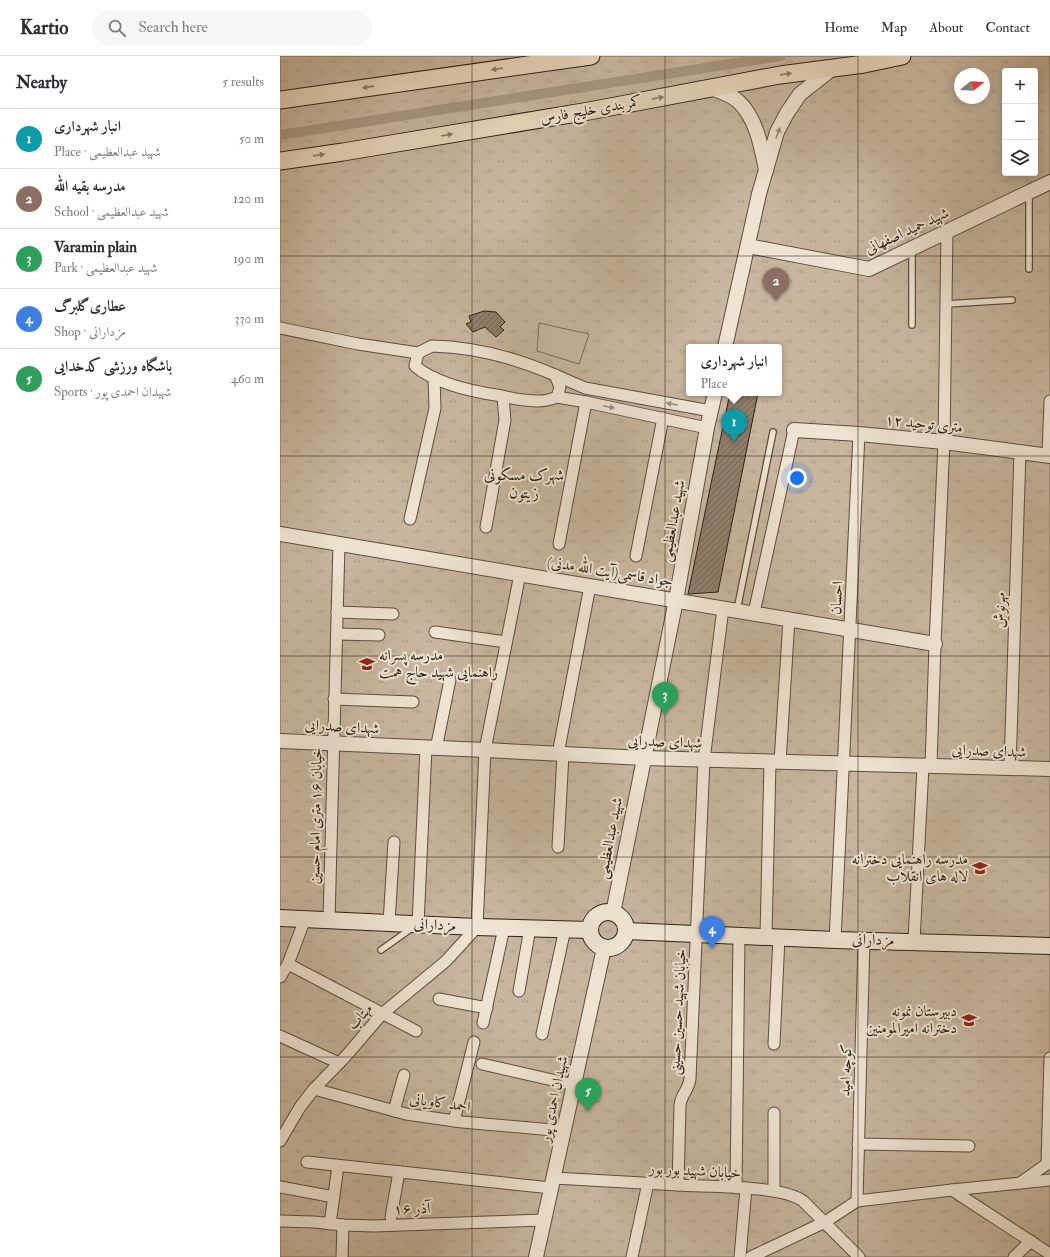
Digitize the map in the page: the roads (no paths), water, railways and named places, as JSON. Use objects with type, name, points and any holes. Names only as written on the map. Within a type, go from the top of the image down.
[{"type":"main road","points":[[280,100],[591,56]]},
{"type":"main road","name":"کمربندی خلیج فارس","points":[[280,161],[505,125],[780,75],[864,64],[902,56]]},
{"type":"main road","points":[[602,913],[612,913],[622,918],[625,924],[625,938],[621,944],[615,947],[604,948],[595,943],[590,930],[596,917],[602,913]]},
{"type":"main road","name":"مزدارانی","points":[[280,918],[477,927],[590,930]]},
{"type":"main road","name":"مزدارانی","points":[[626,931],[835,940],[1050,946]]},
{"type":"street","points":[[726,344],[760,194],[777,132],[787,113],[800,94],[833,68]]},
{"type":"street","points":[[711,88],[725,93],[738,101],[750,116],[758,136],[766,170]]},
{"type":"street","name":"شهید حمید اصفهانی","points":[[748,246],[869,269],[1050,182]]},
{"type":"street","points":[[914,942],[935,644],[944,442],[948,231]]},
{"type":"street","points":[[280,328],[358,344],[418,353],[432,346],[454,347],[498,355],[535,366],[585,388],[711,410]]},
{"type":"street","points":[[418,353],[415,366],[421,371],[434,378],[475,392],[519,400],[540,401],[557,397],[707,428]]},
{"type":"street","points":[[555,374],[560,387],[557,397]]},
{"type":"street","points":[[410,519],[435,408],[434,378]]},
{"type":"street","name":"شهید عبدالعظیمی","points":[[612,913],[676,600],[707,428],[714,396]]},
{"type":"street","points":[[486,526],[505,420],[503,397]]},
{"type":"street","points":[[1049,456],[1050,401]]},
{"type":"street","points":[[559,544],[586,402]]},
{"type":"street","points":[[636,556],[663,418]]},
{"type":"street","points":[[754,613],[794,430]]},
{"type":"street","name":"۱۲ متری توحید","points":[[794,430],[944,442],[1049,456]]},
{"type":"street","name":"احسان","points":[[835,940],[859,434]]},
{"type":"street","name":"مهرنوش","points":[[1010,768],[1020,452]]},
{"type":"street","points":[[280,534],[280,539]]},
{"type":"street","name":"جواد قاسمی(آیت الله مدنی)","points":[[280,534],[935,644]]},
{"type":"street","name":"خیابان ۱۶ متری امام حسین","points":[[329,920],[339,544]]},
{"type":"street","points":[[477,927],[485,750],[520,574]]},
{"type":"street","points":[[558,847],[560,754],[590,586]]},
{"type":"street","name":"خیابان شهید حسین حسینی","points":[[678,1185],[680,1105],[682,1098],[689,1087],[690,1078],[704,760],[723,608]]},
{"type":"street","points":[[337,612],[393,614]]},
{"type":"street","points":[[774,1044],[773,937],[775,762],[789,619]]},
{"type":"street","points":[[435,632],[506,642]]},
{"type":"street","points":[[336,634],[379,636]]},
{"type":"street","points":[[418,924],[431,748],[450,680]]},
{"type":"street","points":[[334,699],[413,702]]},
{"type":"street","name":"شهدای صدرایی","points":[[280,742],[644,758],[1050,770]]},
{"type":"street","points":[[389,923],[394,842]]},
{"type":"street","points":[[280,977],[288,964],[305,919]]},
{"type":"street","name":"مهتاب","points":[[280,1141],[300,1107],[314,1089],[340,1063],[382,1014],[446,960],[477,927]]},
{"type":"street","points":[[484,1023],[504,928]]},
{"type":"street","points":[[519,991],[530,928]]},
{"type":"street","points":[[542,1034],[565,929]]},
{"type":"street","points":[[739,935],[741,1188],[740,1257]]},
{"type":"street","name":"کوچه امید","points":[[857,1201],[864,940]]},
{"type":"street","name":"شهیدان احمدی پور","points":[[536,1257],[604,948]]},
{"type":"street","points":[[288,964],[416,1032]]},
{"type":"street","points":[[439,999],[487,1008]]},
{"type":"street","points":[[280,1036],[340,1063]]},
{"type":"street","points":[[454,1121],[474,1042]]},
{"type":"street","points":[[1020,1183],[1048,1164],[1050,1058]]},
{"type":"street","points":[[482,1064],[574,1085]]},
{"type":"street","points":[[394,1110],[404,1075]]},
{"type":"street","name":"احمد کاویانی","points":[[314,1089],[406,1114],[454,1121],[564,1131]]},
{"type":"street","points":[[774,1113],[774,1191]]},
{"type":"street","points":[[858,1144],[968,1146]]},
{"type":"street","name":"خیابان شهید بور بور","points":[[308,1162],[399,1172],[552,1183],[648,1183],[774,1191],[798,1197],[859,1257]]},
{"type":"street","points":[[330,1224],[338,1166]]},
{"type":"street","points":[[391,1216],[399,1172]]},
{"type":"street","points":[[751,1257],[825,1222],[857,1201],[1050,1180]]},
{"type":"street","points":[[632,1257],[648,1183]]},
{"type":"street","points":[[280,1187],[334,1197]]},
{"type":"street","points":[[952,1190],[1050,1254]]},
{"type":"street","name":"۱۶ آذر","points":[[280,1221],[314,1222],[343,1226],[544,1220]]},
{"type":"street","points":[[342,1257],[343,1226]]},
{"type":"street","points":[[1014,1257],[1031,1241]]},
{"type":"lane","points":[[1029,192],[1029,270]]},
{"type":"lane","points":[[912,248],[912,325]]},
{"type":"lane","points":[[946,304],[1012,300]]},
{"type":"lane","points":[[737,611],[773,432]]},
{"type":"lane","points":[[381,950],[418,924]]},
{"type":"waterway","points":[[280,135],[781,56]]},
{"type":"place","name":"مدرسه بقیه الله","points":[[776,301]]},
{"type":"place","name":"انبار شهرداری","points":[[734,442]]},
{"type":"place","name":"مدرسه پسرانه راهنمایی شهید حاج همت","points":[[367,664]]},
{"type":"place","name":"Varamin plain","points":[[665,715]]},
{"type":"place","name":"مدرسه راهنمایی دخترانه لاله های انقلاب","points":[[980,868]]},
{"type":"place","name":"عطاری‌گلبرگ","points":[[712,949]]},
{"type":"place","name":"دبیرستان نمونه دخترانه امیرالمومنین","points":[[969,1020]]},
{"type":"place","name":"باشگاه ورزشی کدخدایی","points":[[588,1111]]},
{"type":"district","name":"شهرک مسکونی زیتون","points":[[524,484]]}]
